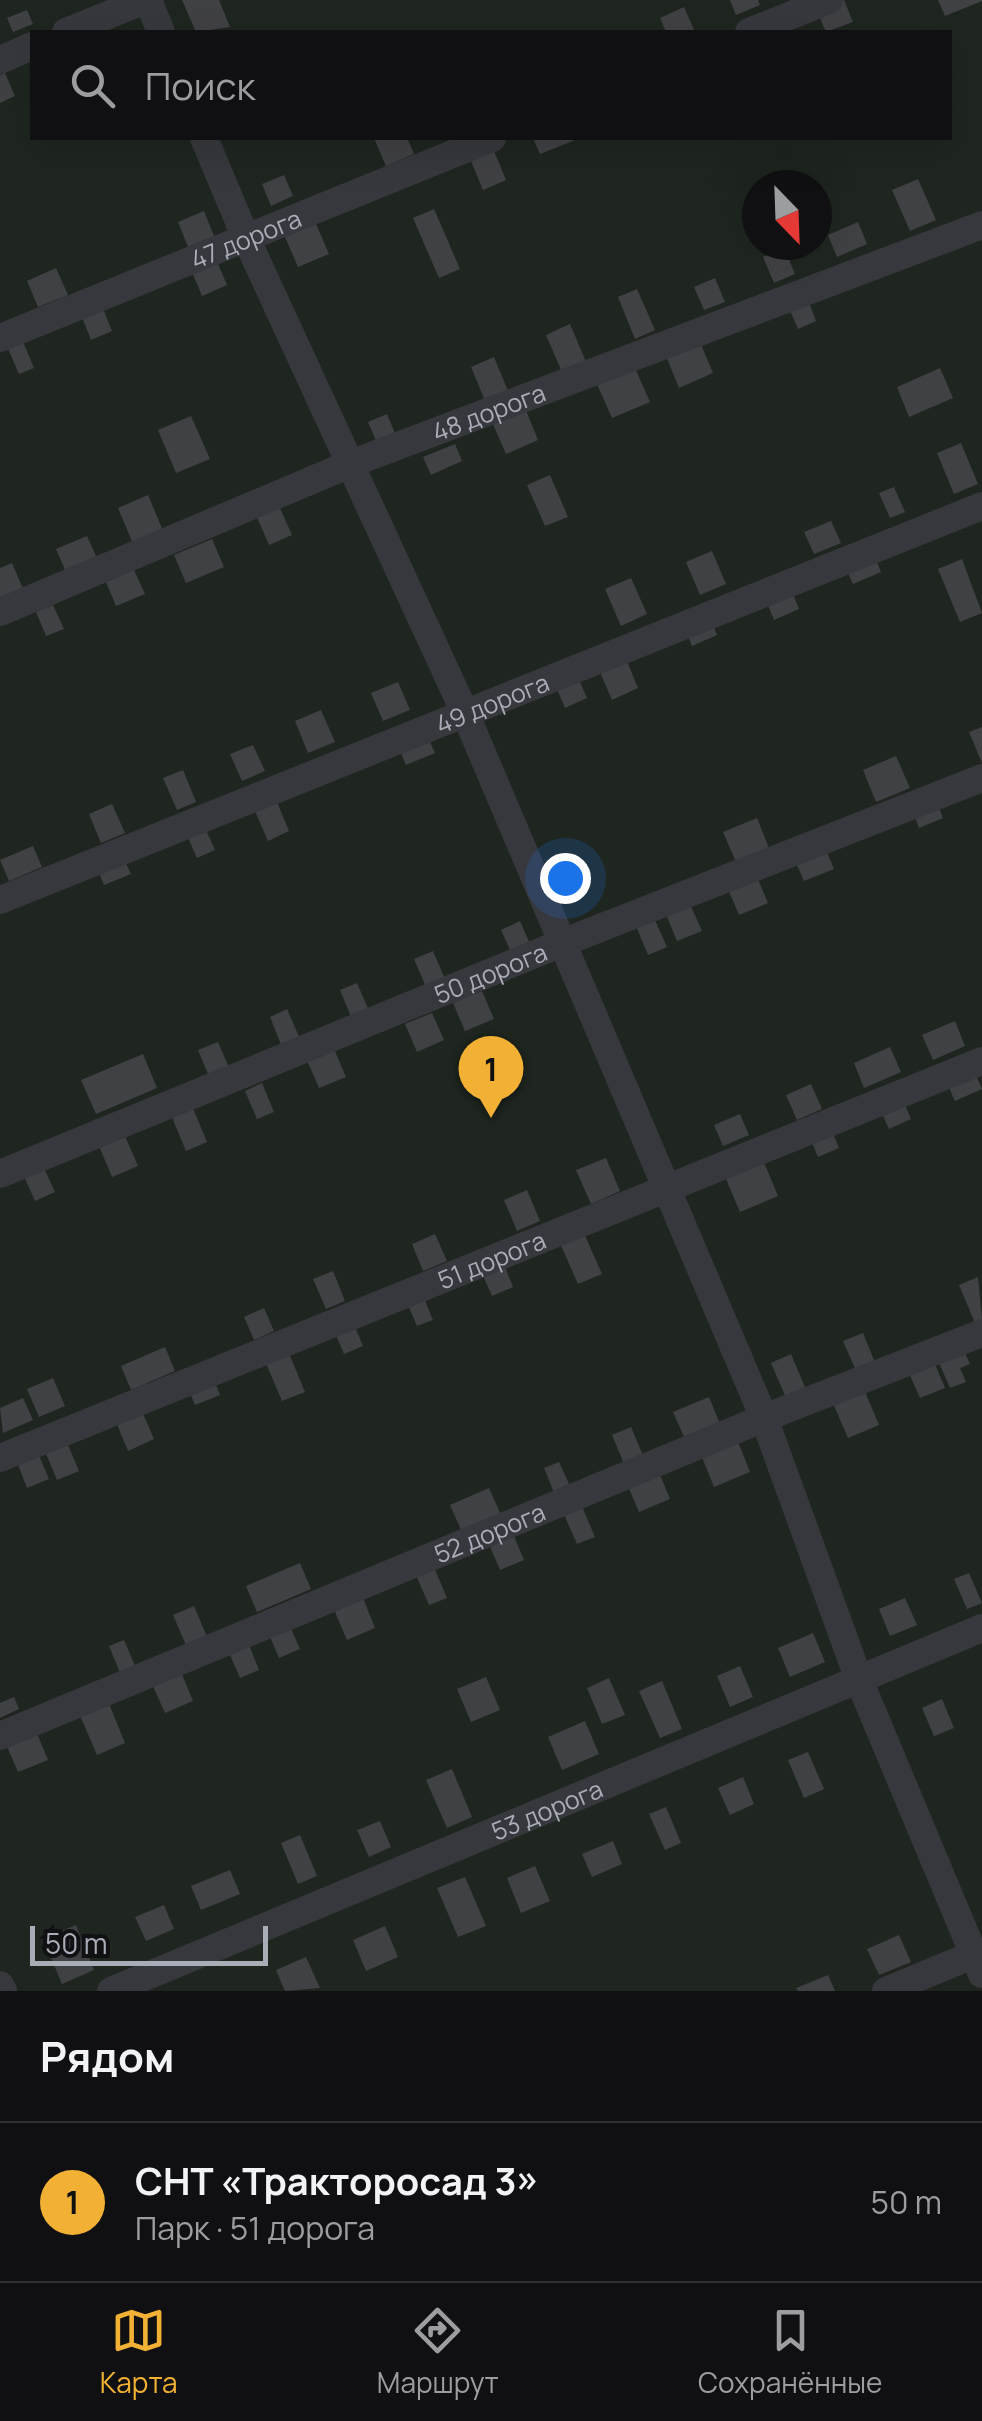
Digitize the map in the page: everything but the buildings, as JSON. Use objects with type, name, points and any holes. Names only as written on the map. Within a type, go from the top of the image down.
[{"type":"street","points":[[71,30],[146,0],[161,30]]},
{"type":"street","points":[[754,30],[829,0]]},
{"type":"street","points":[[0,60],[30,47]]},
{"type":"street","points":[[205,140],[464,713],[666,1186],[764,1418],[859,1680],[979,1959],[886,1991]]},
{"type":"street","name":"47 дорога","points":[[0,338],[487,140]]},
{"type":"street","name":"48 дорога","points":[[0,612],[350,464],[982,225]]},
{"type":"street","name":"49 дорога","points":[[0,900],[982,506]]},
{"type":"street","name":"50 дорога","points":[[0,1174],[562,943],[982,778]]},
{"type":"street","name":"51 дорога","points":[[0,1458],[982,1061]]},
{"type":"street","name":"52 дорога","points":[[0,1736],[764,1418],[982,1333]]},
{"type":"street","name":"53 дорога","points":[[111,1991],[982,1628]]},
{"type":"shaded area","points":[[0,0],[982,0],[982,1991],[0,1991]]},
{"type":"place","name":"СНТ «Тракторосад 3»","points":[[491,1118]]}]
